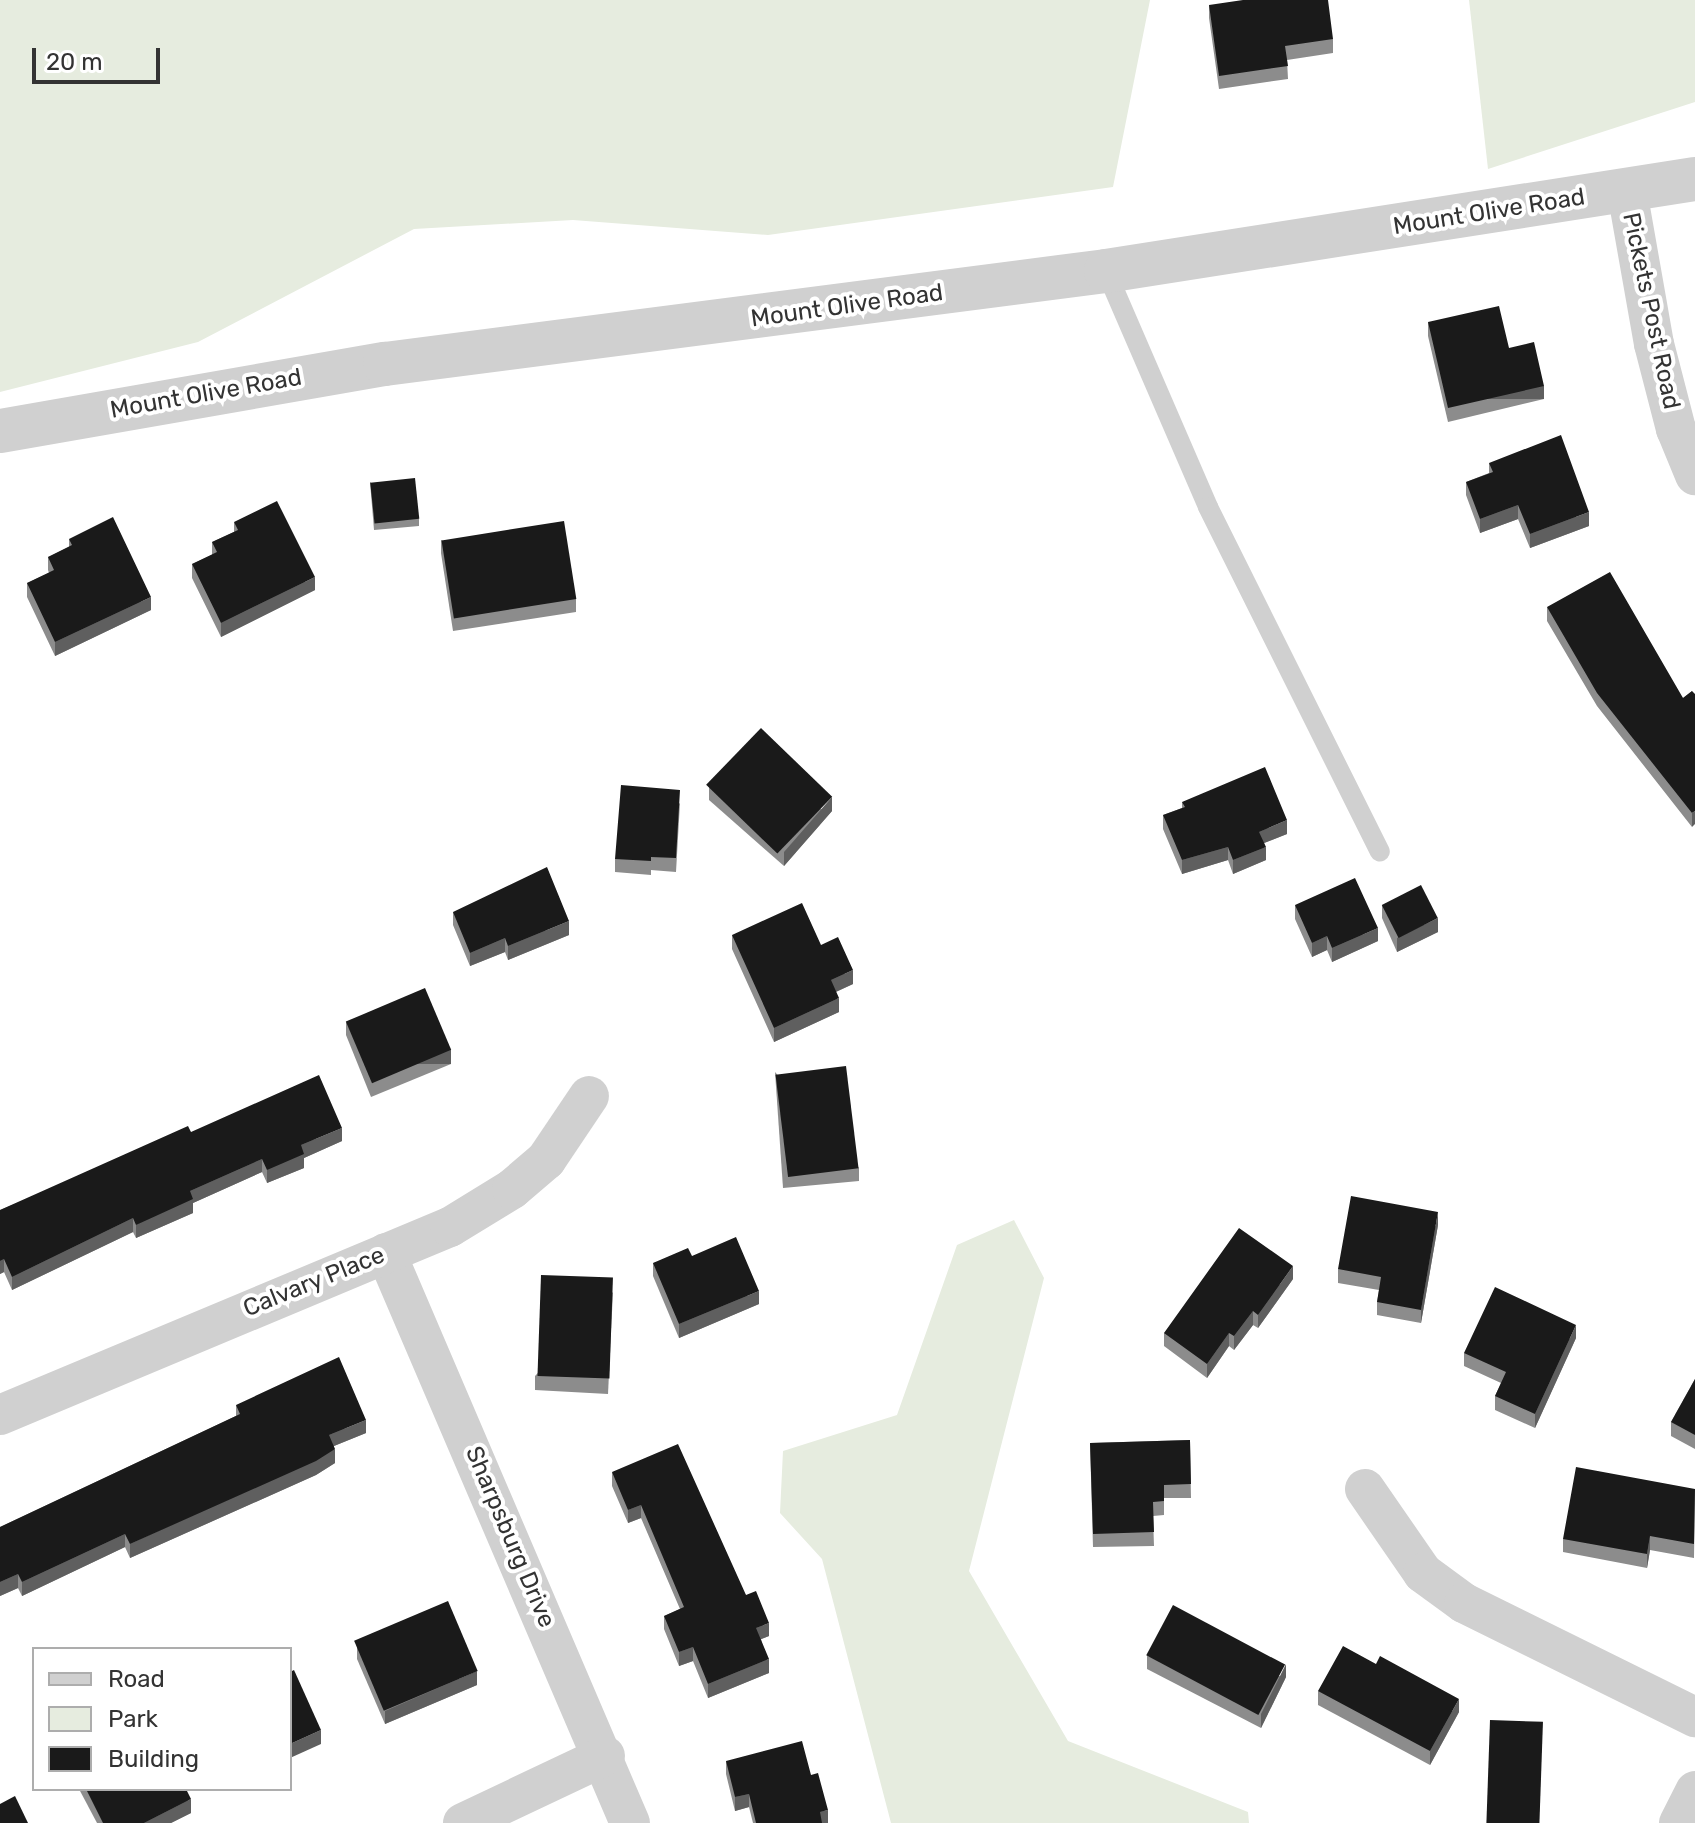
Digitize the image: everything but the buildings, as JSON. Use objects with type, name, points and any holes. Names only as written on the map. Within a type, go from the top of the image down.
[{"type":"street","name":"Mount Olive Road","points":[[0,431],[369,367],[1106,271],[1695,179]]},
{"type":"street","name":"Pickets Post Road","points":[[1627,191],[1654,344],[1676,429],[1695,475]]},
{"type":"street","name":"Calvary Place","points":[[0,1415],[450,1227],[512,1189],[546,1160],[589,1096]]},
{"type":"street","name":"Sharpsburg Drive","points":[[386,1253],[605,1756],[630,1823]]},
{"type":"street","points":[[1365,1489],[1423,1573],[1464,1603],[1695,1717]]},
{"type":"street","points":[[463,1823],[605,1756]]},
{"type":"street","points":[[1679,1823],[1695,1791]]},
{"type":"lane","points":[[1106,271],[1208,507],[1380,852]]},
{"type":"green space","points":[[0,0],[1150,0],[1113,187],[768,235],[573,220],[414,229],[198,342],[0,392]]},
{"type":"green space","points":[[1469,0],[1695,0],[1695,102],[1488,169]]},
{"type":"green space","points":[[1014,1220],[1044,1278],[969,1571],[1068,1741],[1248,1812],[1249,1823],[891,1823],[822,1559],[780,1513],[783,1451],[897,1415],[957,1245]]}]
